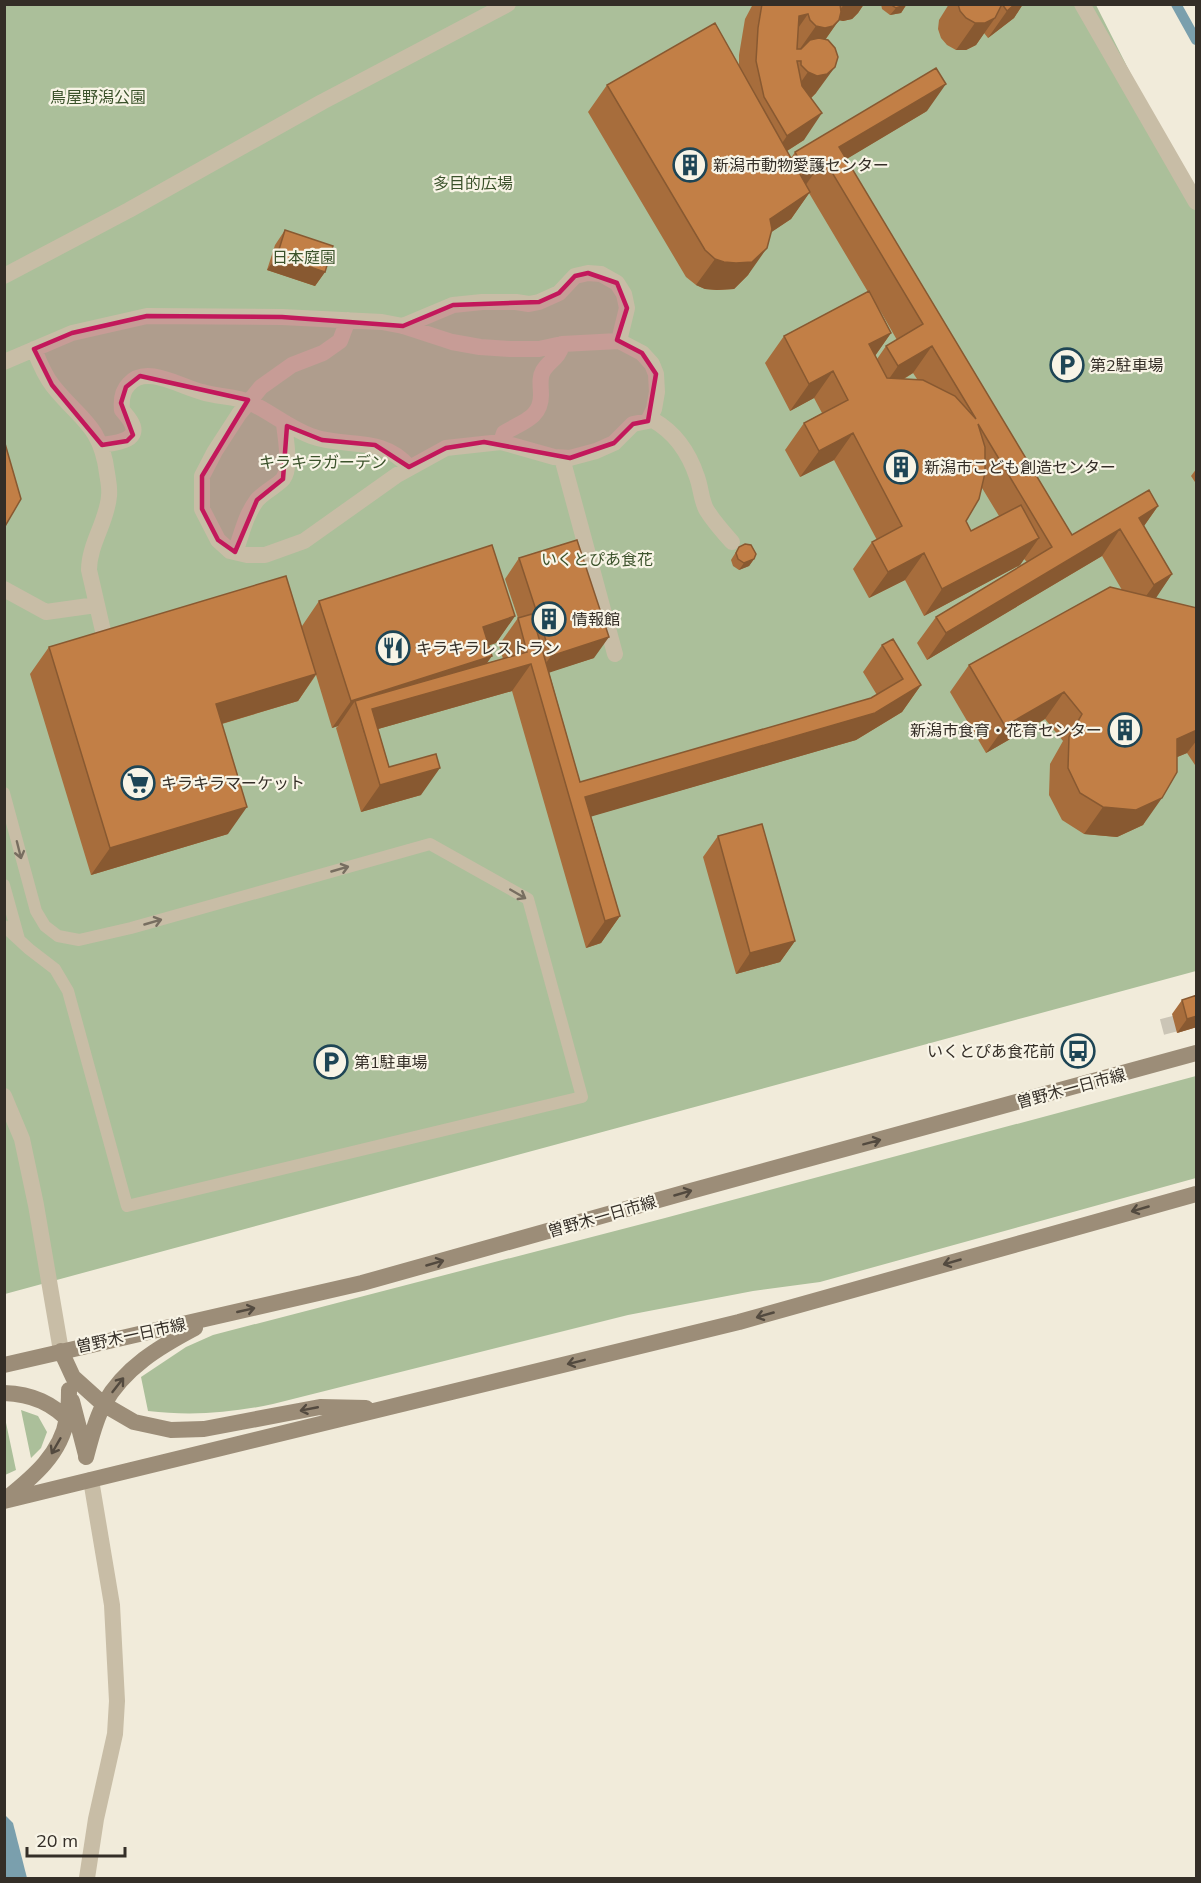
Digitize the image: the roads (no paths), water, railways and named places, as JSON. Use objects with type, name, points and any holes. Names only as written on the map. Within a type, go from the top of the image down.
[{"type":"main road","name":"曽野木一日市線","points":[[4,1365],[362,1283],[1197,1053]]},
{"type":"main road","points":[[4,1501],[739,1322],[1197,1194]]},
{"type":"main road","points":[[86,1456],[103,1404],[122,1379],[149,1354],[214,1317]]},
{"type":"main road","points":[[61,1351],[91,1480]]},
{"type":"main road","points":[[61,1351],[73,1377],[103,1404],[134,1422],[171,1430],[204,1429],[320,1407],[388,1409]]},
{"type":"main road","points":[[4,1501],[34,1476],[58,1446],[67,1419],[69,1390]]},
{"type":"main road","points":[[4,1393],[22,1394],[44,1401],[67,1419],[82,1439]]},
{"type":"street","points":[[4,276],[129,210],[322,102],[508,4]]},
{"type":"street","points":[[1083,4],[1197,202]]},
{"type":"street","points":[[402,326],[453,305],[482,302],[529,304],[539,302],[559,292],[575,276],[588,273],[601,274],[617,283],[624,294],[627,308],[619,341]]},
{"type":"street","points":[[4,362],[72,333],[147,316],[382,322],[452,342],[480,347],[539,349],[562,344],[619,341],[642,353],[652,364],[656,374],[657,392],[654,409],[648,421]]},
{"type":"street","points":[[348,320],[340,341],[322,353],[292,365],[261,387],[215,451],[202,476],[202,510],[218,540],[230,551],[247,555],[265,555],[304,542],[409,467],[446,448],[501,442],[554,457],[570,459],[596,452],[614,443],[633,424],[653,420],[664,426],[678,440],[688,455],[698,478],[706,508],[732,542]]},
{"type":"street","points":[[501,442],[504,433],[533,417],[539,408],[542,373],[560,352],[562,344]]},
{"type":"street","points":[[34,350],[52,385],[93,430],[102,446],[109,495],[89,562],[89,570],[103,631]]},
{"type":"street","points":[[102,446],[127,441],[132,435],[133,428],[122,410],[121,403],[126,387],[140,376],[154,376],[204,393],[249,402],[292,428],[322,440],[375,446],[401,458],[409,467]]},
{"type":"street","points":[[235,552],[246,518],[257,500],[283,479],[287,467],[287,438],[284,423]]},
{"type":"street","points":[[562,458],[615,654]]},
{"type":"street","points":[[4,589],[46,612],[96,605]]},
{"type":"street","points":[[4,1096],[22,1139],[36,1205],[61,1351]]},
{"type":"street","points":[[87,1878],[96,1819],[115,1734],[117,1701],[112,1605],[91,1480]]},
{"type":"lane","points":[[4,793],[36,911],[45,926],[58,936],[79,940],[131,928],[430,844],[528,899],[582,1097],[127,1206],[68,991],[55,969],[4,926]]},
{"type":"lane","points":[[4,885],[19,939]]},
{"type":"water","points":[[4,1814],[13,1823],[27,1878],[5,1878]]},
{"type":"waterway","points":[[1176,4],[1196,40]]},
{"type":"tunnel","points":[[1162,1027],[1196,1018]]},
{"type":"place","name":"新潟市動物愛護センター","points":[[690,165]]},
{"type":"place","name":"第2駐車場","points":[[1067,365]]},
{"type":"place","name":"新潟市こども創造センター","points":[[901,467]]},
{"type":"place","name":"情報館","points":[[549,619]]},
{"type":"place","name":"キラキラレストラン","points":[[393,648]]},
{"type":"place","name":"新潟市食育・花育センター","points":[[1125,730]]},
{"type":"place","name":"キラキラマーケット","points":[[138,783]]},
{"type":"place","name":"いくとぴあ食花前","points":[[1078,1051]]},
{"type":"place","name":"第1駐車場","points":[[331,1062]]},
{"type":"park label","name":"鳥屋野潟公園","points":[[98,97]]},
{"type":"park label","name":"多目的広場","points":[[473,183]]},
{"type":"park label","name":"日本庭園","points":[[304,257]]},
{"type":"park label","name":"キラキラガーデン","points":[[323,462]]},
{"type":"park label","name":"いくとぴあ食花","points":[[597,559]]}]
